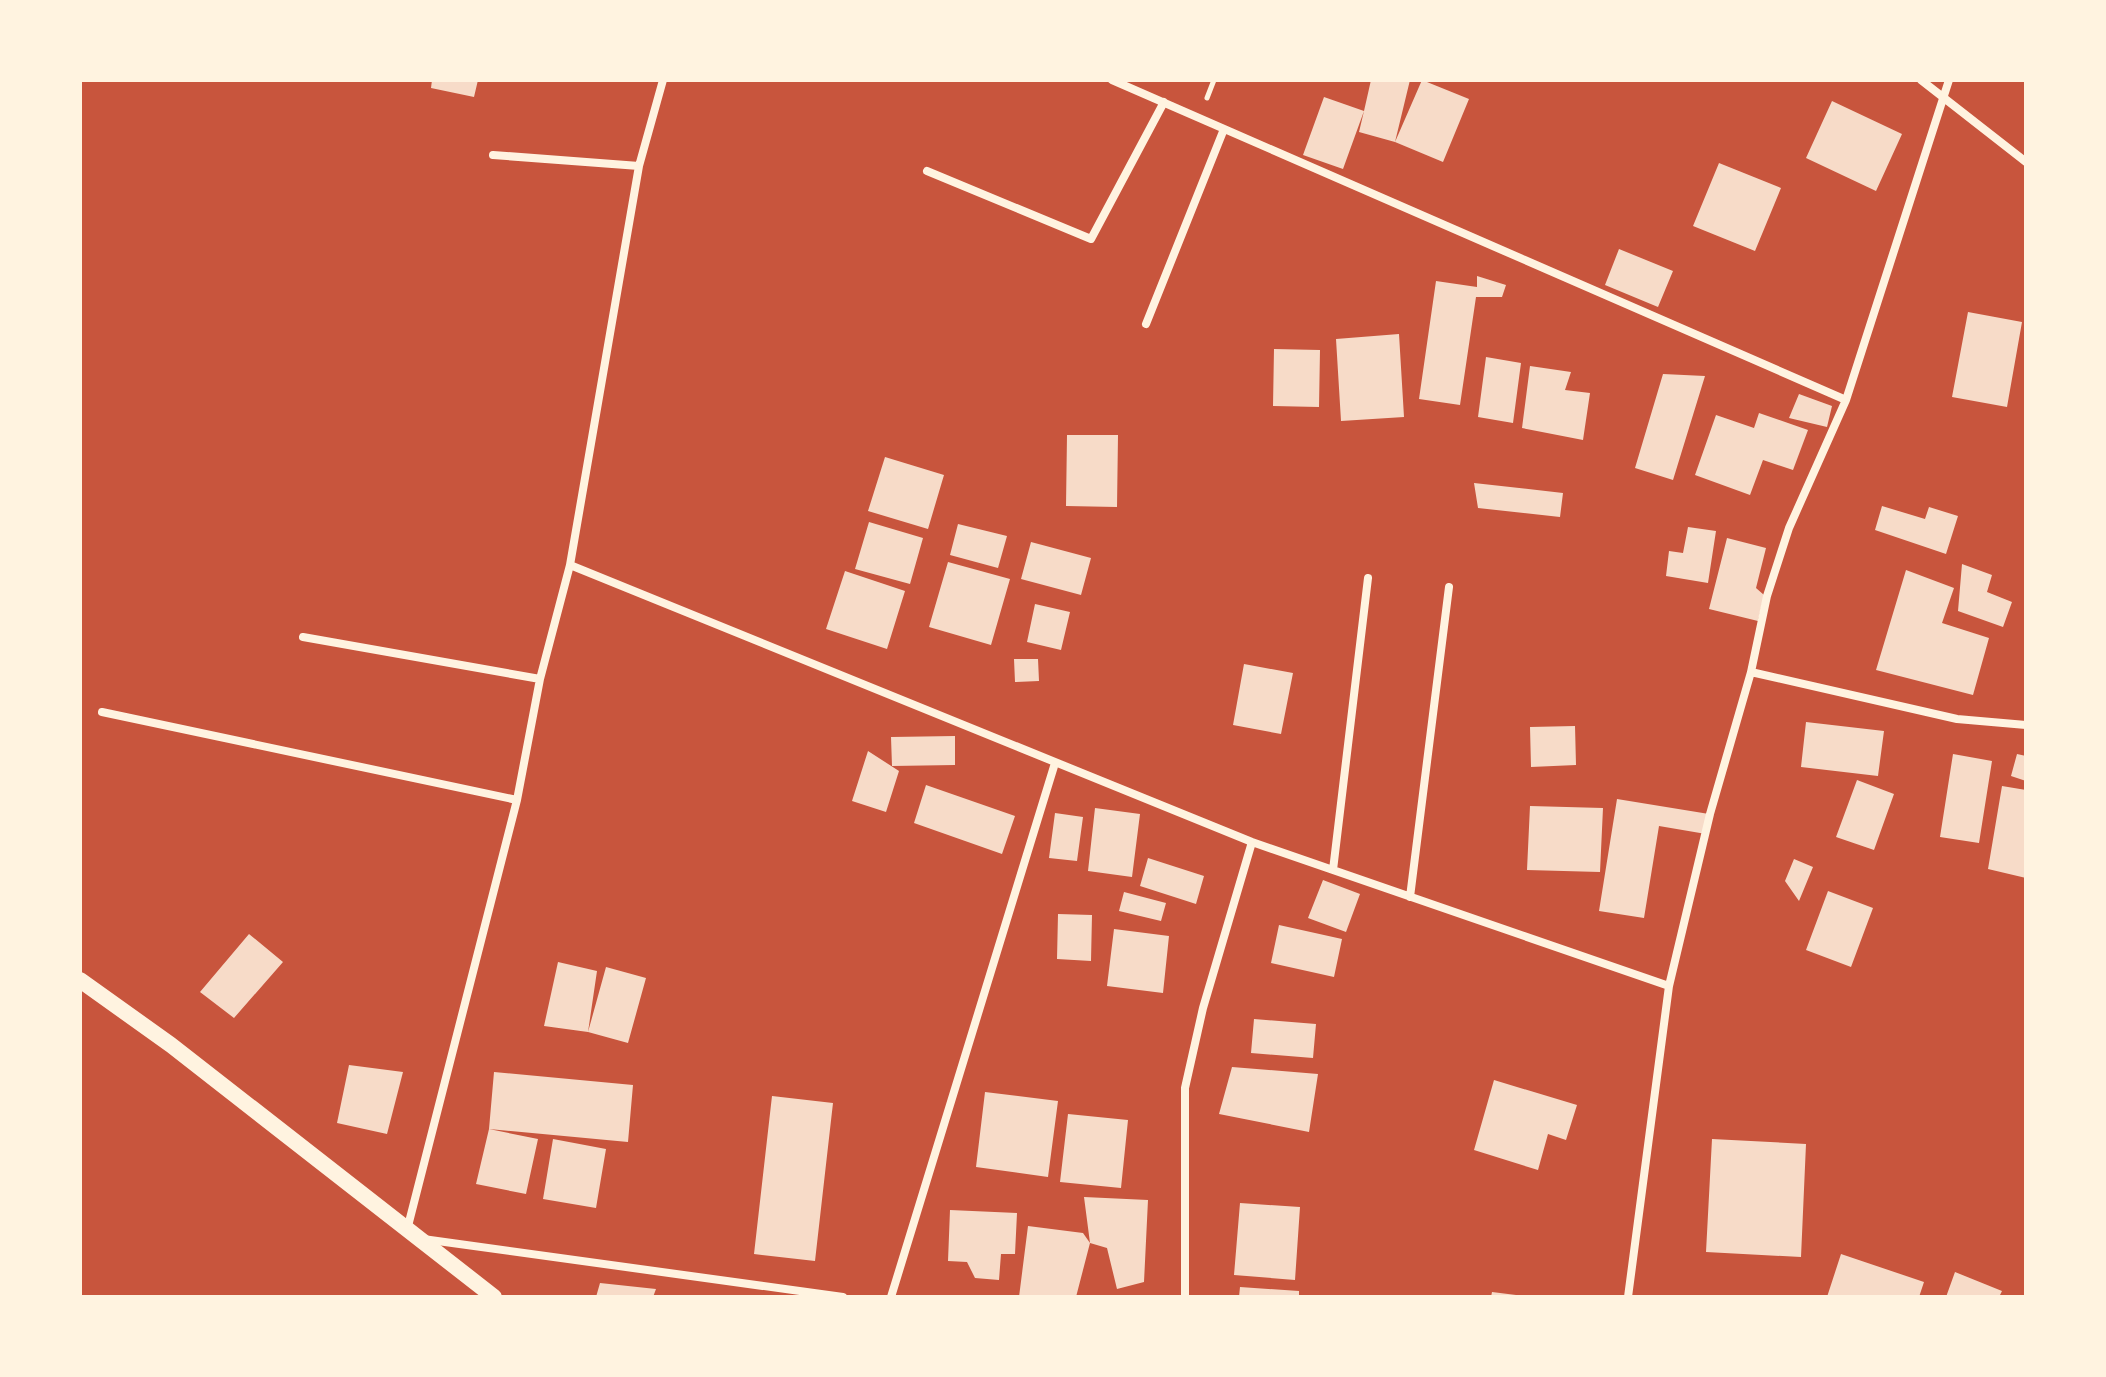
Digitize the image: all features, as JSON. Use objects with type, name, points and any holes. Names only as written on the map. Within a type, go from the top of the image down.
[{"type":"main road","points":[[80,980],[171,1045],[494,1297]]},
{"type":"street","points":[[663,80],[639,166],[570,565],[540,679],[517,800],[413,1234],[843,1297]]},
{"type":"street","points":[[1112,80],[1846,400]]},
{"type":"street","points":[[1921,80],[2026,162]]},
{"type":"street","points":[[1628,1297],[1669,986],[1710,814],[1751,672],[1767,596],[1789,528],[1846,400],[1949,80]]},
{"type":"street","points":[[927,171],[1091,239],[1164,102]]},
{"type":"street","points":[[1146,324],[1224,129]]},
{"type":"street","points":[[493,155],[639,166]]},
{"type":"street","points":[[570,565],[1252,842],[1669,986]]},
{"type":"street","points":[[1333,870],[1368,578]]},
{"type":"street","points":[[1410,897],[1449,587]]},
{"type":"street","points":[[303,637],[540,679]]},
{"type":"street","points":[[1751,672],[1957,719],[2026,725]]},
{"type":"street","points":[[102,712],[517,800]]},
{"type":"street","points":[[891,1297],[1055,763]]},
{"type":"street","points":[[1185,1297],[1185,1088],[1203,1008],[1252,842]]},
{"type":"building","points":[[432,80],[478,80],[474,97],[431,88]]},
{"type":"building","points":[[1371,80],[1410,80],[1395,142],[1359,132]]},
{"type":"building","points":[[1422,80],[1469,99],[1443,162],[1395,142]]},
{"type":"building","points":[[1324,97],[1364,111],[1343,169],[1303,155]]},
{"type":"building","points":[[1832,101],[1902,134],[1876,191],[1806,158]]},
{"type":"building","points":[[1719,163],[1781,188],[1755,251],[1693,226]]},
{"type":"building","points":[[1619,249],[1673,271],[1658,307],[1605,285]]},
{"type":"building","points":[[1477,276],[1506,285],[1502,297],[1476,297],[1460,405],[1419,399],[1436,281],[1477,287]]},
{"type":"building","points":[[1968,312],[2022,322],[2007,407],[1952,397]]},
{"type":"building","points":[[1399,334],[1404,417],[1341,421],[1336,339]]},
{"type":"building","points":[[1274,349],[1320,350],[1319,407],[1273,406]]},
{"type":"building","points":[[1486,357],[1521,363],[1513,423],[1478,417]]},
{"type":"building","points":[[1530,366],[1571,372],[1565,390],[1590,393],[1583,440],[1522,428]]},
{"type":"building","points":[[1663,374],[1705,376],[1673,480],[1635,468]]},
{"type":"building","points":[[1799,394],[1832,406],[1827,427],[1789,418]]},
{"type":"building","points":[[1759,413],[1808,430],[1793,470],[1763,460],[1750,495],[1695,475],[1716,415],[1754,428]]},
{"type":"building","points":[[1067,435],[1118,435],[1117,507],[1066,506]]},
{"type":"building","points":[[885,457],[944,475],[928,529],[868,511]]},
{"type":"building","points":[[1474,483],[1563,493],[1560,517],[1478,508]]},
{"type":"building","points":[[1882,506],[1925,519],[1929,507],[1958,516],[1946,554],[1875,530]]},
{"type":"building","points":[[869,522],[923,538],[910,584],[855,569]]},
{"type":"building","points":[[958,524],[1007,536],[998,568],[950,555]]},
{"type":"building","points":[[1688,527],[1716,531],[1708,583],[1666,576],[1669,551],[1683,553]]},
{"type":"building","points":[[1727,538],[1766,548],[1756,588],[1764,595],[1758,621],[1709,609]]},
{"type":"building","points":[[1031,542],[1091,558],[1081,595],[1021,579]]},
{"type":"building","points":[[948,562],[1010,579],[991,645],[929,627]]},
{"type":"building","points":[[1962,564],[1992,575],[1987,592],[2012,602],[2003,627],[1958,611]]},
{"type":"building","points":[[1906,570],[1954,588],[1942,623],[1989,638],[1973,695],[1876,670]]},
{"type":"building","points":[[845,571],[905,591],[887,649],[826,629]]},
{"type":"building","points":[[1035,604],[1070,612],[1061,650],[1027,642]]},
{"type":"building","points":[[1014,659],[1038,659],[1039,681],[1015,682]]},
{"type":"building","points":[[1244,664],[1293,673],[1281,734],[1233,725]]},
{"type":"building","points":[[1806,722],[1884,731],[1878,776],[1801,767]]},
{"type":"building","points":[[1575,726],[1576,765],[1531,767],[1530,727]]},
{"type":"building","points":[[955,736],[955,765],[892,766],[891,737]]},
{"type":"building","points":[[868,751],[899,771],[886,812],[852,801]]},
{"type":"building","points":[[1953,754],[1992,761],[1979,843],[1940,837]]},
{"type":"building","points":[[2017,754],[2026,756],[2026,781],[2011,776]]},
{"type":"building","points":[[1857,780],[1894,794],[1874,850],[1836,837]]},
{"type":"building","points":[[926,785],[1015,816],[1002,854],[914,823]]},
{"type":"building","points":[[2002,786],[2026,790],[2026,878],[1988,869]]},
{"type":"building","points":[[1617,799],[1709,814],[1706,834],[1659,826],[1644,918],[1599,911]]},
{"type":"building","points":[[1530,806],[1603,808],[1600,872],[1527,870]]},
{"type":"building","points":[[1095,808],[1140,814],[1132,877],[1088,871]]},
{"type":"building","points":[[1055,813],[1083,817],[1077,861],[1049,858]]},
{"type":"building","points":[[1148,858],[1204,876],[1196,904],[1140,886]]},
{"type":"building","points":[[1794,859],[1813,867],[1799,901],[1785,881]]},
{"type":"building","points":[[1323,880],[1360,894],[1346,932],[1308,918]]},
{"type":"building","points":[[1828,891],[1873,908],[1851,967],[1806,950]]},
{"type":"building","points":[[1124,892],[1166,903],[1161,921],[1119,911]]},
{"type":"building","points":[[1058,914],[1092,915],[1091,961],[1057,959]]},
{"type":"building","points":[[1279,925],[1342,939],[1334,977],[1271,963]]},
{"type":"building","points":[[1114,929],[1169,936],[1163,993],[1107,986]]},
{"type":"building","points":[[249,934],[283,962],[234,1018],[200,992]]},
{"type":"building","points":[[558,962],[597,971],[588,1032],[544,1026]]},
{"type":"building","points":[[606,967],[646,978],[628,1043],[588,1032]]},
{"type":"building","points":[[1254,1019],[1316,1024],[1313,1058],[1251,1053]]},
{"type":"building","points":[[349,1065],[403,1072],[387,1134],[337,1123]]},
{"type":"building","points":[[1232,1067],[1318,1074],[1309,1132],[1219,1114]]},
{"type":"building","points":[[494,1072],[633,1085],[628,1142],[489,1129]]},
{"type":"building","points":[[1494,1080],[1577,1105],[1566,1140],[1548,1134],[1538,1170],[1474,1150]]},
{"type":"building","points":[[985,1092],[1058,1101],[1048,1177],[976,1167]]},
{"type":"building","points":[[772,1096],[833,1103],[815,1261],[754,1254]]},
{"type":"building","points":[[1068,1114],[1128,1120],[1121,1188],[1060,1182]]},
{"type":"building","points":[[489,1129],[538,1139],[526,1194],[476,1184]]},
{"type":"building","points":[[553,1139],[606,1149],[596,1208],[543,1199]]},
{"type":"building","points":[[1712,1139],[1806,1144],[1801,1257],[1706,1252]]},
{"type":"building","points":[[1084,1197],[1148,1200],[1144,1282],[1117,1289],[1107,1248],[1090,1243]]},
{"type":"building","points":[[1240,1203],[1300,1207],[1295,1280],[1234,1275]]},
{"type":"building","points":[[950,1210],[1017,1213],[1015,1254],[1001,1254],[999,1280],[975,1278],[967,1262],[948,1261]]},
{"type":"building","points":[[1028,1226],[1083,1233],[1090,1243],[1076,1297],[1019,1297]]},
{"type":"building","points":[[1841,1254],[1924,1282],[1919,1297],[1827,1297]]},
{"type":"building","points":[[1955,1272],[2002,1291],[1999,1297],[1946,1297]]},
{"type":"building","points":[[600,1283],[656,1289],[653,1297],[596,1297]]},
{"type":"building","points":[[1240,1287],[1299,1291],[1299,1297],[1239,1297]]},
{"type":"building","points":[[1492,1292],[1516,1295],[1491,1297]]}]
